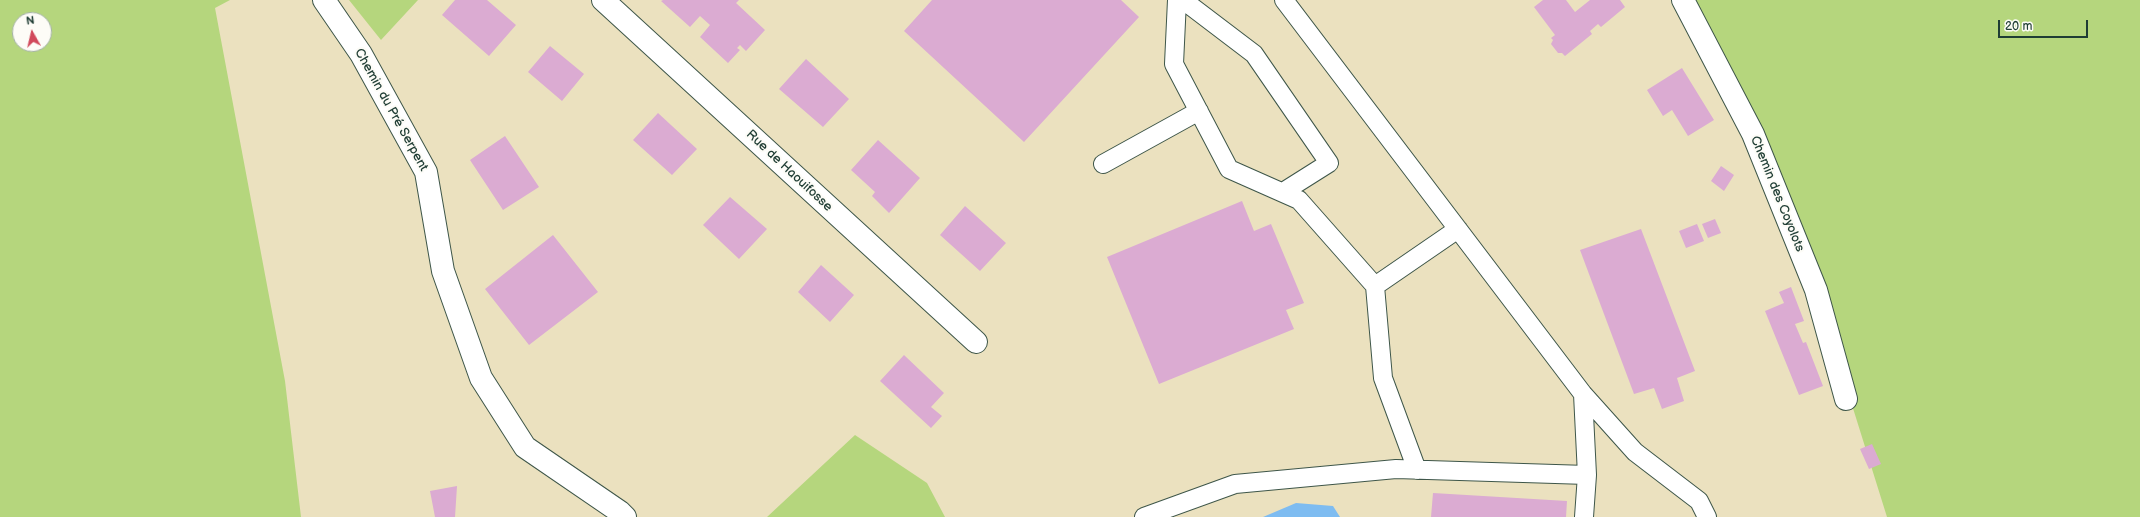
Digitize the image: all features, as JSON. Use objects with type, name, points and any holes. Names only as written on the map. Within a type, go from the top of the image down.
[{"type":"street","name":"Chemin du Pré Serpent","points":[[324,0],[361,54],[426,172],[443,271],[481,378],[525,447],[620,512],[625,517]]},
{"type":"street","name":"Rue de Haouifosse","points":[[603,0],[976,342]]},
{"type":"street","name":"Chemin des Coyolots","points":[[1683,0],[1753,134],[1816,290],[1846,399]]},
{"type":"lane","points":[[1284,0],[1583,394],[1634,452],[1700,501],[1707,517]]},
{"type":"lane","points":[[1176,3],[1174,64],[1229,169],[1300,200],[1375,286],[1383,378],[1417,470]]},
{"type":"lane","points":[[1176,3],[1254,54],[1329,163],[1283,192]]},
{"type":"lane","points":[[1104,164],[1198,110]]},
{"type":"lane","points":[[1375,286],[1458,229]]},
{"type":"lane","points":[[1583,394],[1587,475],[1584,517]]},
{"type":"lane","points":[[1144,517],[1235,484],[1396,469],[1587,475]]},
{"type":"green space","points":[[0,0],[230,0],[215,8],[285,381],[301,517],[0,517]]},
{"type":"green space","points":[[349,0],[418,0],[381,40]]},
{"type":"green space","points":[[1689,0],[2140,0],[2140,517],[1887,517],[1816,290]]},
{"type":"green space","points":[[855,435],[927,483],[945,517],[767,517]]},
{"type":"water","points":[[1296,503],[1333,506],[1340,517],[1263,517]]},
{"type":"building","points":[[455,0],[487,0],[516,25],[489,56],[442,15]]},
{"type":"building","points":[[739,0],[736,3],[765,30],[746,51],[740,45],[737,48],[740,50],[728,63],[700,37],[710,25],[700,16],[690,27],[661,1]]},
{"type":"building","points":[[932,0],[1121,0],[1139,17],[1024,142],[904,31]]},
{"type":"building","points":[[1543,0],[1566,0],[1575,12],[1590,0],[1620,0],[1625,7],[1601,27],[1598,24],[1590,31],[1592,34],[1565,56],[1562,53],[1558,53],[1551,44],[1553,40],[1551,38],[1555,35],[1534,7]]},
{"type":"building","points":[[550,46],[584,74],[562,101],[528,72]]},
{"type":"building","points":[[806,59],[849,99],[823,127],[779,89]]},
{"type":"building","points":[[1682,68],[1714,120],[1688,136],[1672,110],[1663,116],[1647,90]]},
{"type":"building","points":[[658,113],[697,149],[672,175],[633,140]]},
{"type":"building","points":[[505,136],[539,187],[503,210],[470,160]]},
{"type":"building","points":[[878,140],[920,178],[889,213],[872,196],[875,192],[851,170]]},
{"type":"building","points":[[1721,166],[1734,175],[1724,191],[1711,181]]},
{"type":"building","points":[[730,197],[767,229],[739,259],[703,225]]},
{"type":"building","points":[[1242,201],[1254,231],[1271,224],[1304,303],[1286,310],[1294,329],[1159,384],[1107,257]]},
{"type":"building","points":[[965,206],[1006,243],[980,271],[940,235]]},
{"type":"building","points":[[1715,219],[1721,233],[1708,238],[1702,224]]},
{"type":"building","points":[[1697,224],[1704,241],[1686,248],[1679,231]]},
{"type":"building","points":[[1641,229],[1695,371],[1677,378],[1684,401],[1662,409],[1654,388],[1634,394],[1580,250]]},
{"type":"building","points":[[553,235],[598,292],[529,345],[485,289]]},
{"type":"building","points":[[821,265],[854,295],[830,322],[798,292]]},
{"type":"building","points":[[1791,287],[1804,321],[1795,324],[1803,343],[1806,342],[1823,386],[1799,395],[1765,311],[1784,303],[1779,292]]},
{"type":"building","points":[[904,355],[944,393],[931,407],[942,416],[931,428],[880,381]]},
{"type":"building","points":[[1872,444],[1881,464],[1869,469],[1860,449]]},
{"type":"building","points":[[457,486],[455,517],[435,517],[430,491]]},
{"type":"building","points":[[1433,493],[1567,501],[1566,517],[1431,517]]}]
